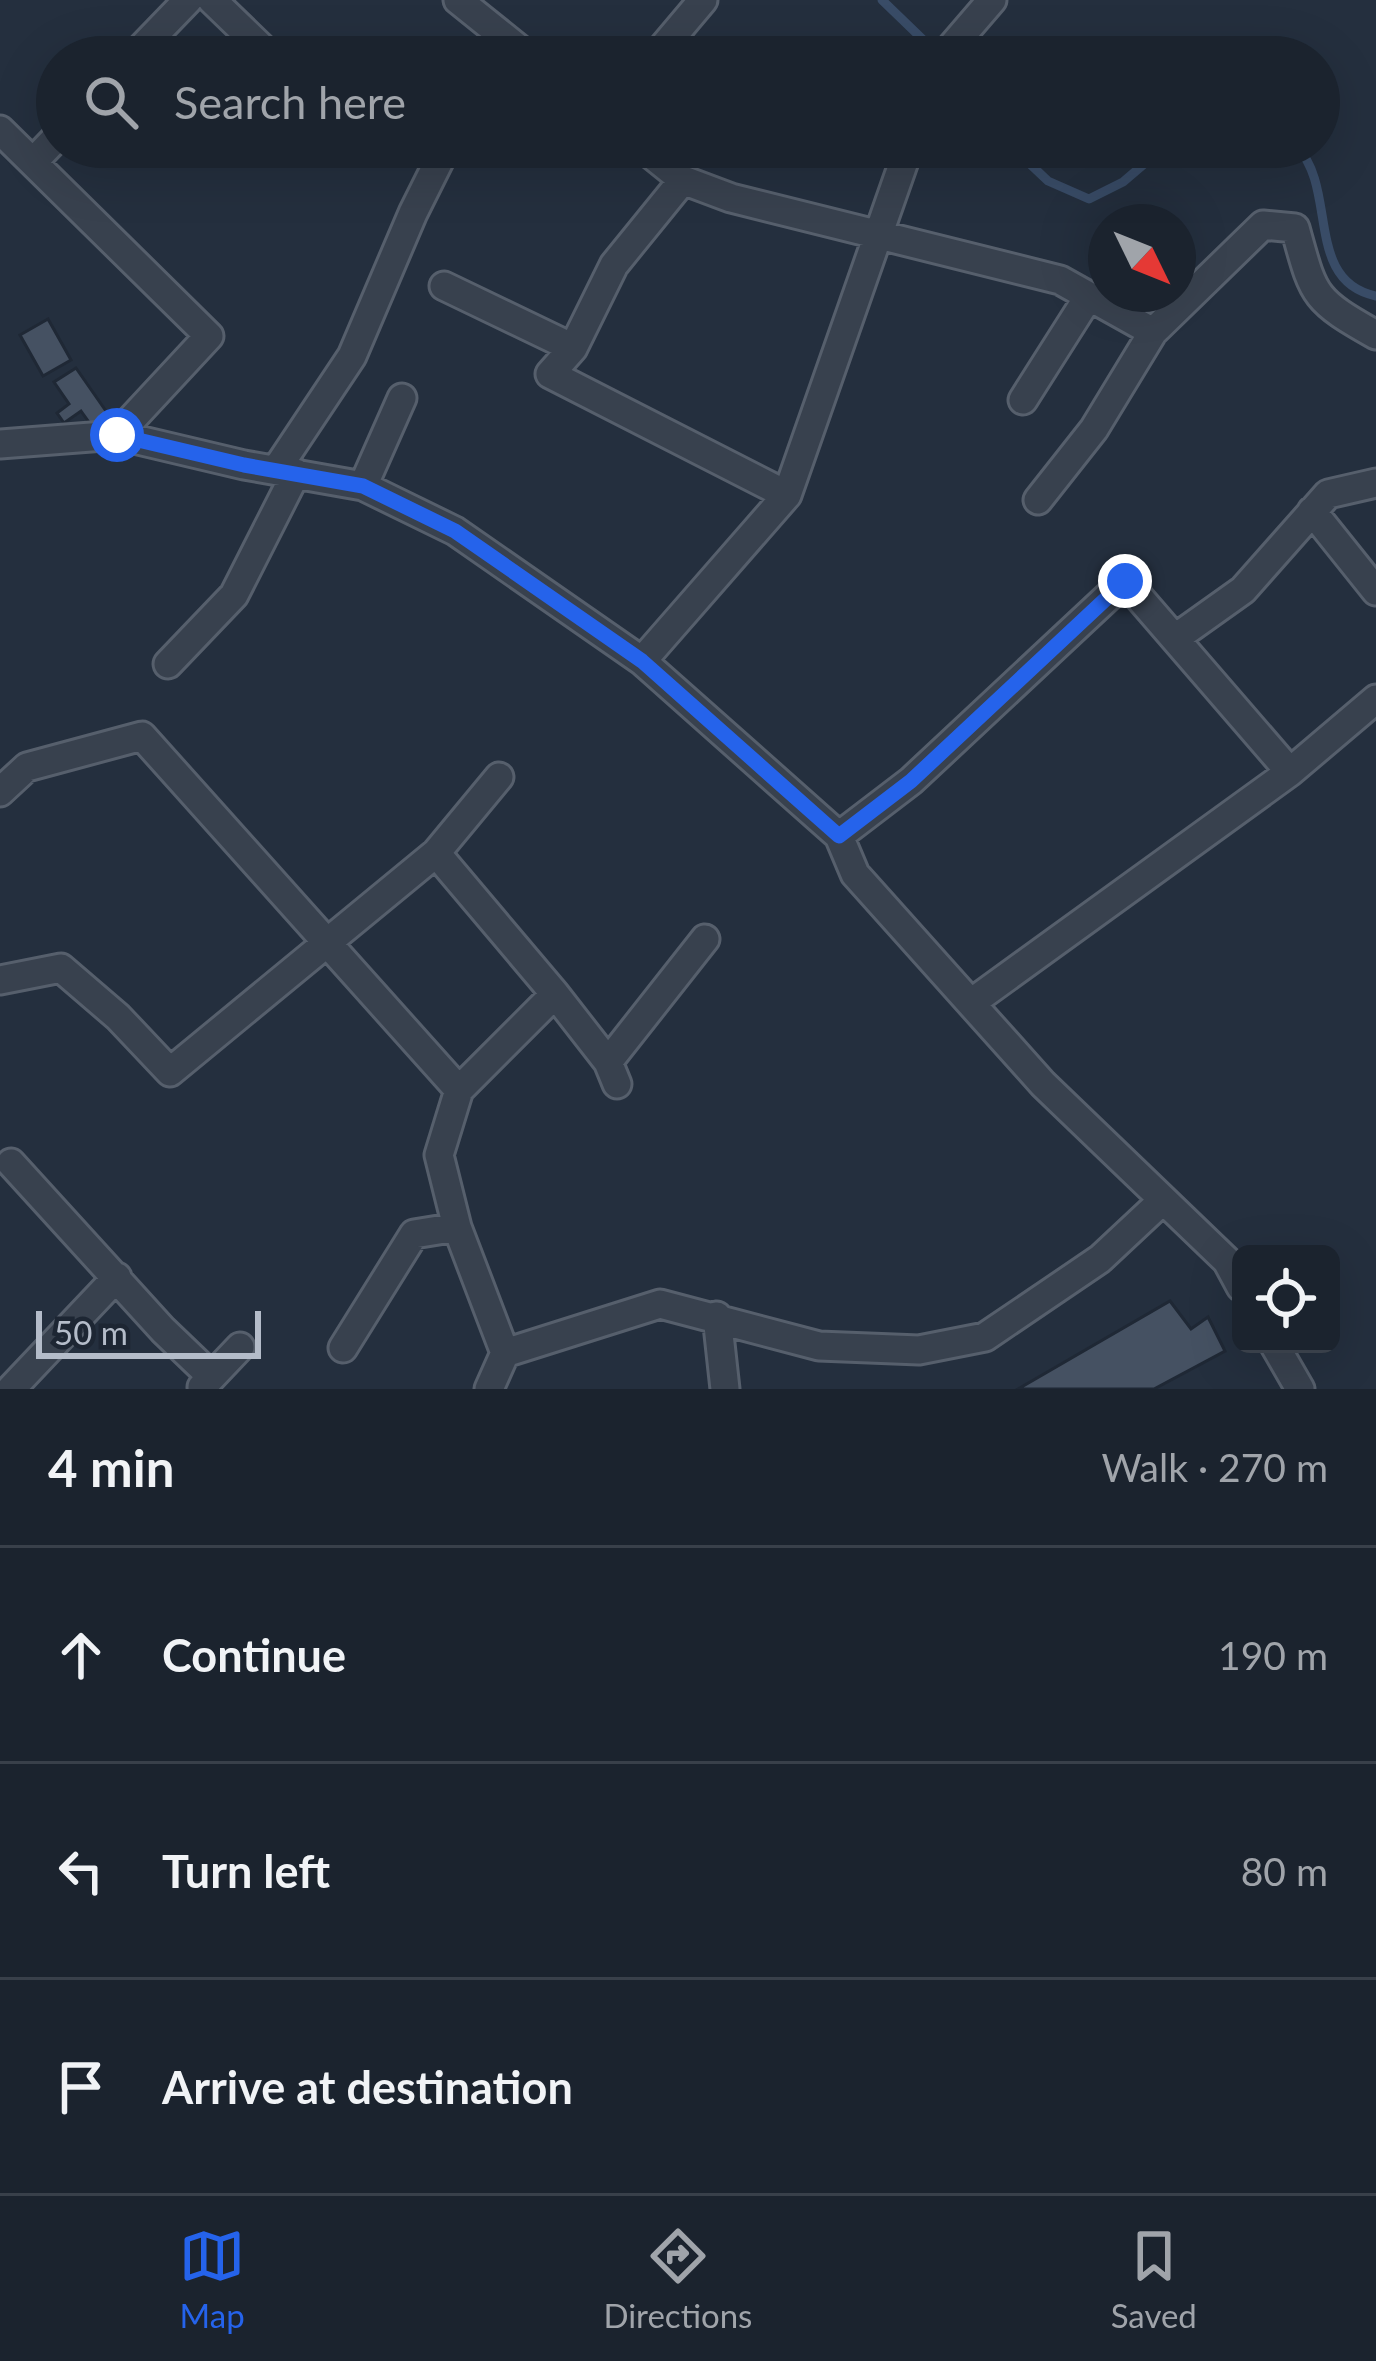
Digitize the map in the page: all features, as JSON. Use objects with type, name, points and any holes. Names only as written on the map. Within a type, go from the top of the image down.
[{"type":"street","points":[[153,36],[188,0]]},
{"type":"street","points":[[212,0],[250,36]]},
{"type":"street","points":[[458,0],[501,36]]},
{"type":"street","points":[[673,36],[703,0]]},
{"type":"street","points":[[960,36],[992,0]]},
{"type":"street","points":[[0,130],[34,161]]},
{"type":"street","points":[[41,168],[209,336],[117,435]]},
{"type":"street","points":[[168,664],[234,595],[286,472],[352,356],[435,168]]},
{"type":"street","points":[[668,168],[683,180],[731,198],[1060,280],[1088,295]]},
{"type":"street","points":[[642,661],[787,495],[902,168]]},
{"type":"street","points":[[683,180],[614,266],[573,348],[550,374],[787,495]]},
{"type":"street","points":[[1038,500],[1094,429],[1153,332],[1263,225],[1295,228],[1313,292],[1376,335]]},
{"type":"street","points":[[444,286],[573,348]]},
{"type":"street","points":[[1023,400],[1088,298]]},
{"type":"street","points":[[1117,312],[1153,332]]},
{"type":"street","points":[[363,486],[402,398]]},
{"type":"street","points":[[0,444],[117,435],[363,486],[455,531],[642,661],[839,836],[855,874],[1043,1084],[1232,1271]]},
{"type":"street","points":[[1177,637],[1243,590],[1328,494],[1376,483]]},
{"type":"street","points":[[1312,511],[1376,591]]},
{"type":"street","points":[[839,836],[911,781],[1125,581],[1290,772]]},
{"type":"street","points":[[971,1003],[1290,772],[1376,699]]},
{"type":"street","points":[[0,792],[27,767],[142,736],[459,1090]]},
{"type":"street","points":[[0,980],[61,968],[118,1016],[170,1072],[436,853],[499,777]]},
{"type":"street","points":[[436,853],[555,994],[612,1073],[705,939]]},
{"type":"street","points":[[489,1389],[506,1353],[458,1227],[439,1154],[459,1090],[555,994]]},
{"type":"street","points":[[4,1164],[117,1277],[205,1382],[240,1347]]},
{"type":"street","points":[[506,1353],[661,1304],[819,1346],[919,1350],[985,1337],[1100,1259],[1162,1201]]},
{"type":"street","points":[[360,1338],[414,1234],[458,1227]]},
{"type":"street","points":[[11,1389],[117,1277]]},
{"type":"street","points":[[717,1316],[725,1389]]},
{"type":"street","points":[[1279,1353],[1300,1389]]},
{"type":"building","points":[[48,319],[71,360],[43,376],[20,335]]},
{"type":"building","points":[[76,368],[108,414],[91,425],[81,411],[64,423],[57,413],[69,404],[54,382]]},
{"type":"building","points":[[1170,1301],[1191,1329],[1208,1317],[1225,1351],[1154,1389],[1018,1389]]},
{"type":"waterway","points":[[882,0],[919,36]]},
{"type":"waterway","points":[[1034,168],[1048,181],[1089,199],[1139,168]]},
{"type":"waterway","points":[[1310,168],[1339,272],[1354,287],[1376,296]]},
{"type":"route","points":[[117,435],[363,486],[455,531],[642,661],[839,836],[911,781],[1125,581]]}]
